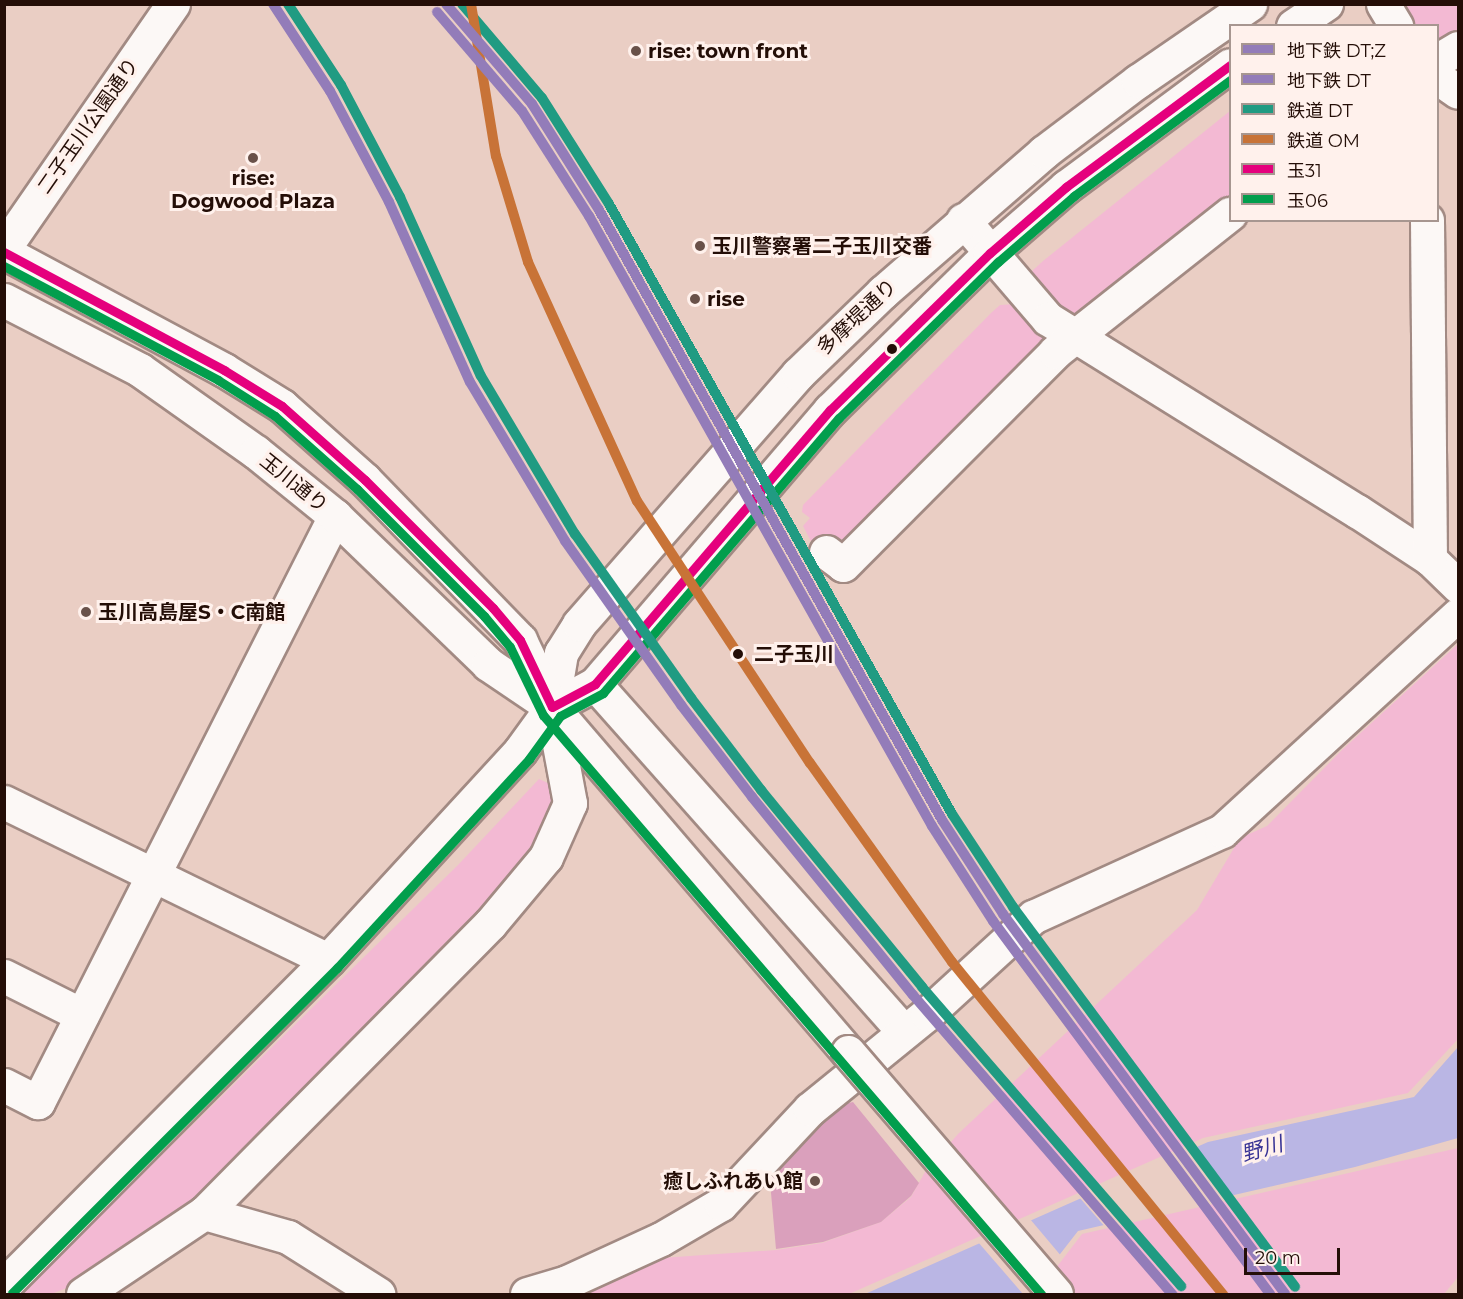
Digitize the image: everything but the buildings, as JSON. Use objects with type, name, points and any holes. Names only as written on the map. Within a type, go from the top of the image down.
[{"type":"main road","name":"二子玉川公園通り","points":[[4,250],[173,4]]},
{"type":"main road","name":"多摩堤通り","points":[[552,707],[561,653],[593,608],[798,374],[963,220],[1138,81],[1250,4]]},
{"type":"main road","points":[[1296,24],[1326,4]]},
{"type":"main road","points":[[1383,4],[1395,24]]},
{"type":"main road","points":[[1439,59],[1458,48]]},
{"type":"main road","name":"多摩堤通り","points":[[4,1285],[328,960],[520,751],[552,707],[595,684],[830,410],[990,253],[1066,187],[1229,66]]},
{"type":"main road","points":[[1439,79],[1458,92]]},
{"type":"main road","points":[[826,552],[843,565],[1074,336],[1229,215]]},
{"type":"main road","points":[[963,220],[1048,319],[1430,559],[1458,586]]},
{"type":"main road","points":[[1427,222],[1430,559]]},
{"type":"main road","name":"玉川通り","points":[[4,250],[224,370],[282,406],[365,480],[493,608],[520,640],[552,707],[1056,1294]]},
{"type":"main road","name":"玉川通り","points":[[4,300],[140,370],[256,452],[335,516],[488,664],[552,707]]},
{"type":"main road","points":[[4,1085],[38,1102],[335,516]]},
{"type":"main road","points":[[526,1294],[567,1282],[662,1239],[721,1204],[810,1109],[904,1032],[1033,917],[1222,831],[1458,615]]},
{"type":"main road","points":[[595,684],[904,1032]]},
{"type":"main road","points":[[83,1294],[204,1213],[490,924],[546,857],[570,803],[552,707]]},
{"type":"main road","points":[[4,802],[328,960]]},
{"type":"main road","points":[[4,976],[82,1015]]},
{"type":"main road","points":[[204,1213],[288,1237],[378,1294]]},
{"type":"shaded area","points":[[1400,5],[1458,5],[1458,39],[1439,48],[1439,24],[1403,24]]},
{"type":"shaded area","points":[[1229,112],[1229,204],[1082,325],[1031,287],[1031,272]]},
{"type":"shaded area","points":[[1019,304],[1046,333],[1047,342],[842,551],[827,535],[815,549],[803,526],[810,518],[802,512],[803,505],[991,313],[1000,305]]},
{"type":"shaded area","points":[[1458,644],[1458,1039],[1408,1093],[1203,1138],[849,1294],[554,1294],[619,1261],[776,1250],[822,1243],[881,1222],[911,1197],[925,1172],[958,1134],[1197,910],[1240,838],[1267,826],[1342,750]]},
{"type":"shaded area","points":[[539,779],[552,785],[559,805],[520,870],[214,1188],[88,1280],[51,1294],[20,1294],[458,865]]},
{"type":"shaded area","points":[[853,1102],[919,1183],[911,1196],[881,1222],[823,1242],[776,1249],[768,1159],[840,1105]]},
{"type":"shaded area","points":[[1458,1148],[1458,1277],[1444,1294],[1036,1294],[1082,1234]]},
{"type":"water","name":"野川","points":[[1458,1047],[1458,1138],[1355,1167],[1078,1231],[1029,1294],[865,1294],[1208,1142],[1414,1097]]},
{"type":"pier","points":[[1190,1147],[1230,1199],[1106,1228],[1079,1197]]},
{"type":"pier","points":[[1030,1219],[1062,1257],[1032,1294],[1023,1294],[978,1242]]},
{"type":"metro line","name":"DT;Z","points":[[273,4],[330,91],[389,202],[470,382],[565,541],[681,705],[752,797],[913,995],[1172,1294]]},
{"type":"metro line","name":"DT;Z","points":[[446,4],[532,104],[599,210],[942,820],[1003,914],[1285,1294]]},
{"type":"metro line","name":"DT","points":[[437,12],[522,111],[589,216],[932,826],[993,921],[1270,1294]]},
{"type":"rail line","name":"DT","points":[[288,4],[341,85],[400,197],[481,376],[575,534],[691,698],[761,790],[922,987],[1181,1286]]},
{"type":"rail line","name":"DT","points":[[462,4],[542,98],[609,204],[952,814],[1013,907],[1295,1287]]},
{"type":"rail line","name":"OM","points":[[471,4],[496,156],[528,262],[637,501],[810,763],[952,962],[1223,1294]]},
{"type":"transit line","name":"玉31","points":[[552,707],[595,684],[830,410],[990,253],[1066,187],[1229,66]]},
{"type":"transit line","name":"玉06","points":[[12,1293],[337,968],[529,759],[560,716],[603,693],[839,418],[998,262],[1074,196],[1229,81]]},
{"type":"transit line","name":"玉31","points":[[4,252],[224,370],[282,406],[365,480],[493,608],[520,640],[552,707]]},
{"type":"transit line","name":"玉06","points":[[4,266],[218,380],[275,416],[357,489],[484,616],[510,647],[543,715],[1041,1294]]},
{"type":"place","name":"rise: town front","points":[[636,51]]},
{"type":"place","name":"rise: Dogwood Plaza","points":[[253,158]]},
{"type":"place","name":"玉川警察署二子玉川交番","points":[[700,246]]},
{"type":"place","name":"rise","points":[[695,299]]},
{"type":"place","name":"玉川高島屋S・C南館","points":[[86,612]]},
{"type":"place","name":"二子玉川","points":[[738,654]]},
{"type":"place","name":"癒しふれあい館","points":[[815,1181]]}]
